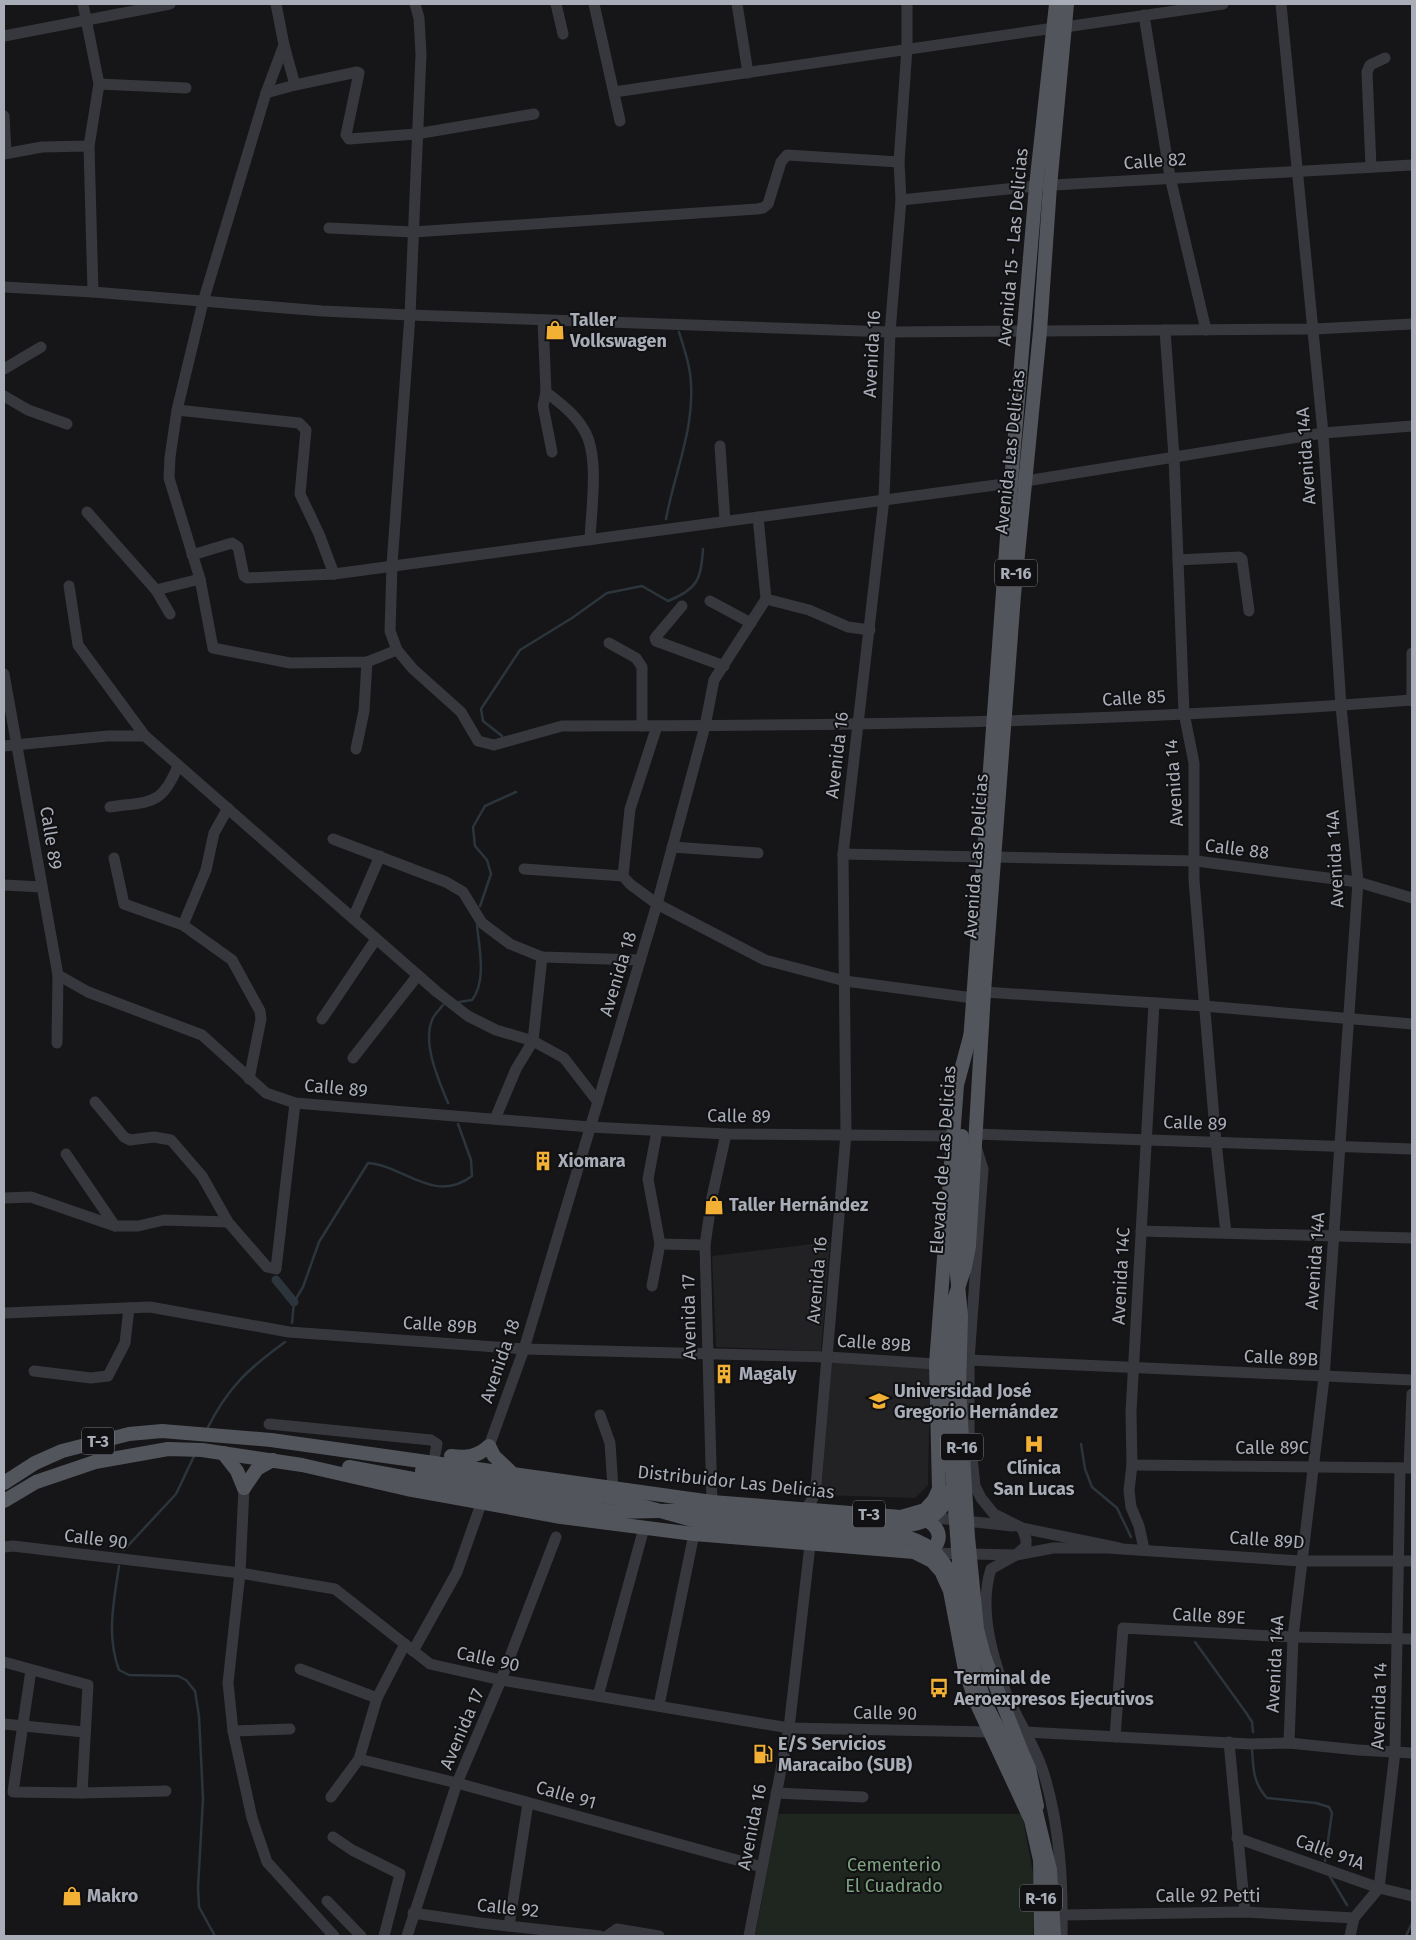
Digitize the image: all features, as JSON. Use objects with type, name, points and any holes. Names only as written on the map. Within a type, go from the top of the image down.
[{"type":"main road","name":"Avenida 15 - Las Delicias","points":[[971,1033],[979,995],[998,723],[1011,482],[1024,331],[1043,186],[1059,28],[1056,4]]},
{"type":"main road","name":"R-16","points":[[1059,28],[1067,4]]},
{"type":"main road","name":"Avenida Las Delicias","points":[[998,723],[1014,594],[1040,331],[1043,186]]},
{"type":"main road","name":"R-16","points":[[966,1137],[979,995]]},
{"type":"main road","name":"Elevado de Las Delicias","points":[[971,1033],[966,1137],[956,1264],[961,1316],[959,1389],[968,1537],[977,1629],[987,1664],[1029,1768],[1034,1789],[1040,1837],[1040,1860]]},
{"type":"main road","name":"Elevado de Las Delicias","points":[[966,1137],[969,1246],[966,1267],[949,1315],[946,1389],[960,1592],[964,1628],[972,1662],[986,1705],[1020,1772],[1036,1812],[1050,1870],[1054,1936]]},
{"type":"main road","points":[[913,1515],[925,1510],[934,1500],[939,1489],[936,1364],[966,1137]]},
{"type":"main road","name":"T-3","points":[[4,1483],[35,1464],[62,1451],[95,1441],[130,1434],[162,1431],[330,1449]]},
{"type":"main road","points":[[330,1449],[434,1454],[467,1458],[481,1454],[489,1446],[494,1456],[514,1474]]},
{"type":"main road","points":[[330,1449],[396,1466],[614,1498],[703,1522],[796,1531],[909,1538],[922,1542],[938,1554],[948,1566],[960,1592]]},
{"type":"main road","name":"Distribuidor Las Delicias","points":[[330,1449],[712,1502],[901,1517],[913,1515]]},
{"type":"main road","name":"T-3","points":[[4,1501],[36,1482],[95,1462],[152,1451],[197,1450],[273,1460],[644,1528],[694,1534],[914,1552]]},
{"type":"main road","points":[[223,1453],[237,1470],[244,1488]]},
{"type":"main road","points":[[249,1457],[302,1457],[482,1498],[614,1512],[705,1510],[900,1526],[912,1526],[937,1515],[947,1501],[952,1489]]},
{"type":"main road","points":[[244,1488],[257,1469],[273,1460]]},
{"type":"main road","points":[[913,1515],[932,1522],[939,1539],[933,1549],[914,1552]]},
{"type":"main road","name":"R-16","points":[[914,1552],[932,1561],[941,1572],[950,1591],[965,1670],[976,1702],[1031,1820],[1040,1860],[1041,1936]]},
{"type":"street","points":[[83,4],[99,84],[89,146],[93,292]]},
{"type":"street","points":[[4,36],[170,4]]},
{"type":"street","points":[[276,4],[284,45],[295,85]]},
{"type":"street","points":[[284,45],[266,93],[204,302],[177,410],[169,478],[200,579],[213,648],[290,663],[367,662],[397,650],[390,631],[392,565],[410,315],[416,134],[421,54],[419,18],[415,4]]},
{"type":"street","points":[[556,4],[563,34]]},
{"type":"street","points":[[594,4],[620,121]]},
{"type":"street","points":[[736,4],[748,73]]},
{"type":"street","name":"Avenida 16","points":[[806,1509],[813,1498],[816,1486],[846,1134],[843,854],[884,499],[890,332],[901,200],[899,162],[907,48],[907,4]]},
{"type":"street","points":[[614,92],[907,48],[1223,4]]},
{"type":"street","name":"Avenida 14A","points":[[1282,4],[1314,329],[1323,433],[1341,706],[1358,882],[1324,1378],[1315,1466],[1301,1561],[1293,1637],[1289,1743]]},
{"type":"street","points":[[1144,15],[1170,177],[1206,330]]},
{"type":"street","points":[[1371,167],[1367,72],[1370,65],[1385,58]]},
{"type":"street","points":[[266,93],[357,72],[360,76],[346,136],[349,138],[416,134],[534,114]]},
{"type":"street","points":[[99,84],[186,88]]},
{"type":"street","points":[[4,116],[5,154],[42,147],[89,146]]},
{"type":"street","points":[[329,228],[413,232],[757,210],[768,204],[781,162],[787,155],[899,162]]},
{"type":"street","name":"Calle 82","points":[[901,200],[1043,186],[1170,177],[1412,165]]},
{"type":"street","points":[[4,288],[93,292],[204,302],[410,315],[890,332],[1024,331]]},
{"type":"street","points":[[543,320],[546,392],[543,406],[552,452]]},
{"type":"street","points":[[1040,331],[1314,329],[1412,324]]},
{"type":"street","name":"Avenida 14","points":[[1165,330],[1174,457],[1184,713],[1194,763],[1196,862],[1194,880],[1216,1142],[1226,1233]]},
{"type":"street","points":[[4,369],[41,347]]},
{"type":"street","points":[[546,392],[566,408],[585,430],[592,454],[590,540]]},
{"type":"street","points":[[4,396],[28,410],[66,424]]},
{"type":"street","points":[[177,410],[299,423],[304,426],[306,430],[300,494],[319,534],[334,574]]},
{"type":"street","points":[[192,555],[232,543],[238,547],[244,576],[247,578],[334,574],[1026,481],[1323,433],[1412,426]]},
{"type":"street","points":[[720,446],[724,521]]},
{"type":"street","points":[[87,512],[156,590],[170,614]]},
{"type":"street","points":[[758,517],[766,599],[808,610],[848,627],[870,630]]},
{"type":"street","points":[[1178,560],[1239,557],[1242,559],[1249,610]]},
{"type":"street","points":[[156,590],[200,579]]},
{"type":"street","points":[[69,586],[78,645],[145,736],[418,976],[468,1016],[496,1030],[533,1041],[564,1058],[598,1102]]},
{"type":"street","name":"Avenida 18","points":[[489,1446],[524,1349],[657,904],[705,726],[714,680],[766,599]]},
{"type":"street","points":[[710,600],[750,623]]},
{"type":"street","points":[[682,606],[656,638],[656,641],[724,666]]},
{"type":"street","points":[[609,643],[636,658],[642,667],[642,726]]},
{"type":"street","name":"Calle 85","points":[[397,650],[413,669],[461,712],[478,741],[486,745],[494,745],[562,726],[998,723],[1341,706],[1412,700]]},
{"type":"street","points":[[1412,653],[1412,700]]},
{"type":"street","points":[[356,749],[364,711],[367,662]]},
{"type":"street","name":"Calle 89","points":[[4,674],[58,975],[88,992],[202,1035],[249,1079],[273,1096],[296,1103],[590,1128],[726,1134],[1145,1139],[1412,1149]]},
{"type":"street","points":[[623,876],[630,809],[657,726]]},
{"type":"street","points":[[4,746],[108,736],[145,736]]},
{"type":"street","points":[[110,807],[155,800],[169,786],[178,766]]},
{"type":"street","points":[[183,925],[206,870],[214,833],[228,808]]},
{"type":"street","points":[[333,839],[446,882],[463,892],[482,923],[510,944],[542,957],[640,960]]},
{"type":"street","points":[[672,848],[758,853]]},
{"type":"street","name":"Calle 88","points":[[843,854],[1196,862],[1358,882],[1412,898]]},
{"type":"street","points":[[353,918],[380,856]]},
{"type":"street","points":[[114,858],[124,904],[183,925],[232,960],[260,1011],[261,1019],[249,1079]]},
{"type":"street","points":[[524,869],[623,876],[630,884],[657,904],[764,960],[845,981],[979,995],[1204,1006],[1412,1024]]},
{"type":"street","points":[[4,885],[42,887]]},
{"type":"street","points":[[322,1019],[376,939]]},
{"type":"street","points":[[495,1119],[516,1069],[533,1041],[542,957]]},
{"type":"street","points":[[57,1044],[58,975]]},
{"type":"street","points":[[353,1058],[418,976]]},
{"type":"street","name":"Avenida 14C","points":[[1144,1549],[1128,1490],[1132,1465],[1131,1412],[1133,1367],[1154,1003]]},
{"type":"street","points":[[95,1102],[124,1137],[130,1140],[154,1137],[171,1140],[202,1176],[228,1222],[267,1267],[276,1269],[296,1103]]},
{"type":"street","points":[[652,1286],[660,1244],[648,1180],[657,1130]]},
{"type":"street","name":"Avenida 17","points":[[712,1502],[705,1245],[712,1197],[726,1134]]},
{"type":"street","name":"R-16","points":[[966,1137],[983,1169],[969,1360],[969,1429],[975,1486],[981,1498],[994,1514],[1022,1528]]},
{"type":"street","points":[[66,1154],[115,1226]]},
{"type":"street","points":[[4,1198],[31,1197],[115,1226],[138,1226],[164,1220],[228,1222]]},
{"type":"street","points":[[1141,1231],[1412,1238]]},
{"type":"street","points":[[660,1244],[705,1245]]},
{"type":"street","name":"Calle 89B","points":[[4,1313],[150,1307],[289,1332],[524,1349],[828,1357],[936,1364]]},
{"type":"street","points":[[34,1371],[91,1378],[108,1376],[125,1342],[129,1308]]},
{"type":"street","name":"Calle 89B","points":[[969,1360],[1324,1378],[1412,1380]]},
{"type":"street","name":"Avenida 14","points":[[1379,1888],[1395,1752],[1399,1639],[1399,1562],[1412,1394]]},
{"type":"street","points":[[600,1415],[610,1443],[613,1488]]},
{"type":"street","points":[[269,1424],[431,1440],[437,1444],[434,1454]]},
{"type":"street","name":"Calle 89C","points":[[1132,1465],[1407,1468]]},
{"type":"street","points":[[244,1488],[240,1573],[228,1683],[233,1731],[252,1818],[267,1862],[334,1936]]},
{"type":"street","points":[[331,1797],[359,1759],[377,1698],[457,1572],[482,1498]]},
{"type":"street","points":[[913,1515],[1022,1528],[1119,1548]]},
{"type":"street","points":[[598,1696],[644,1528]]},
{"type":"street","points":[[1016,1555],[1026,1546],[1026,1539],[1022,1528]]},
{"type":"street","points":[[659,1705],[694,1534]]},
{"type":"street","name":"Avenida 17","points":[[407,1936],[457,1783],[501,1680],[556,1537]]},
{"type":"street","name":"Avenida 16","points":[[749,1936],[789,1728],[810,1544]]},
{"type":"street","name":"Calle 90","points":[[4,1547],[13,1546],[240,1573],[335,1589],[430,1664],[501,1680],[789,1728],[991,1732]]},
{"type":"street","points":[[914,1552],[1016,1555],[1053,1548],[1119,1548]]},
{"type":"street","name":"Calle 89D","points":[[1119,1548],[1301,1561],[1412,1561]]},
{"type":"street","name":"R-16","points":[[1016,1555],[991,1569],[986,1585],[985,1600],[993,1651],[1007,1694],[1042,1769],[1051,1802],[1060,1866],[1063,1915],[1062,1936]]},
{"type":"street","name":"Calle 89E","points":[[1115,1737],[1123,1628],[1293,1637],[1412,1639]]},
{"type":"street","points":[[4,1662],[88,1685],[82,1793]]},
{"type":"street","points":[[300,1669],[377,1698]]},
{"type":"street","points":[[31,1670],[13,1792],[166,1791]]},
{"type":"street","points":[[4,1724],[84,1732]]},
{"type":"street","points":[[233,1731],[290,1729]]},
{"type":"street","points":[[1025,1732],[1289,1743],[1412,1753]]},
{"type":"street","points":[[1229,1742],[1245,1912]]},
{"type":"street","name":"Calle 91","points":[[359,1759],[528,1802],[762,1868]]},
{"type":"street","points":[[776,1793],[863,1797]]},
{"type":"street","points":[[509,1926],[528,1802]]},
{"type":"street","points":[[333,1837],[352,1850],[400,1874],[384,1936]]},
{"type":"street","name":"Calle 91A","points":[[1237,1838],[1379,1888],[1412,1896]]},
{"type":"street","points":[[1350,1936],[1354,1918],[1379,1888]]},
{"type":"street","points":[[327,1901],[361,1936]]},
{"type":"street","name":"Calle 92 Petti","points":[[1063,1915],[1245,1912],[1354,1918]]},
{"type":"street","name":"Calle 92","points":[[413,1913],[600,1936]]},
{"type":"street","points":[[607,1936],[617,1929],[659,1936]]},
{"type":"shaded area","points":[[830,1242],[821,1351],[716,1347],[712,1256]]},
{"type":"shaded area","name":"Universidad José Gregorio Hernández","points":[[832,1362],[930,1368],[928,1485],[915,1498],[821,1495]]},
{"type":"green space","name":"Cementerio El Cuadrado","points":[[778,1814],[1022,1814],[1034,1878],[1033,1936],[755,1936]]},
{"type":"waterway","points":[[666,519],[688,429],[690,410],[690,373],[679,332]]},
{"type":"waterway","points":[[502,736],[483,721],[481,709],[520,650],[572,618],[607,593],[642,586],[668,601],[678,597],[696,582],[701,568],[703,549]]},
{"type":"waterway","points":[[480,906],[491,874],[487,860],[475,846],[473,827],[485,806],[516,792]]},
{"type":"waterway","points":[[459,1002],[472,1000],[477,992],[481,974],[477,925]]},
{"type":"waterway","points":[[443,1005],[433,1018],[429,1038],[433,1061],[448,1103]]},
{"type":"waterway","points":[[292,1323],[294,1302],[303,1287],[319,1242],[368,1163],[381,1165],[432,1185],[458,1184],[472,1176],[471,1160],[458,1124]]},
{"type":"waterway","points":[[276,1280],[294,1302]]},
{"type":"waterway","points":[[207,1429],[231,1390],[260,1361],[285,1342]]},
{"type":"waterway","points":[[1081,1444],[1085,1469],[1092,1487],[1117,1508],[1131,1537]]},
{"type":"waterway","points":[[124,1550],[176,1494],[195,1454]]},
{"type":"waterway","points":[[119,1566],[112,1618],[113,1644],[119,1670],[129,1675],[178,1676],[186,1680],[195,1691],[199,1716],[203,1799],[198,1888],[199,1907],[215,1936]]},
{"type":"waterway","points":[[1195,1642],[1247,1714],[1252,1722],[1253,1732]]},
{"type":"waterway","points":[[1252,1748],[1253,1769],[1256,1781],[1267,1798],[1316,1803],[1329,1807],[1332,1813],[1325,1861]]},
{"type":"waterway","points":[[1329,1875],[1347,1905]]},
{"type":"waterway","points":[[1406,1936],[1412,1923]]},
{"type":"place","name":"Taller Volkswagen","points":[[555,330]]},
{"type":"place","name":"Xiomara","points":[[543,1161]]},
{"type":"place","name":"Taller Hernández","points":[[714,1205]]},
{"type":"place","name":"Magaly","points":[[724,1374]]},
{"type":"place","name":"Universidad José Gregorio Hernández","points":[[879,1401]]},
{"type":"place","name":"Clínica San Lucas","points":[[1034,1444]]},
{"type":"place","name":"Terminal de Aeroexpresos Ejecutivos","points":[[939,1688]]},
{"type":"place","name":"E/S Servicios Maracaibo (SUB)","points":[[763,1754]]},
{"type":"place","name":"Makro","points":[[72,1896]]}]
